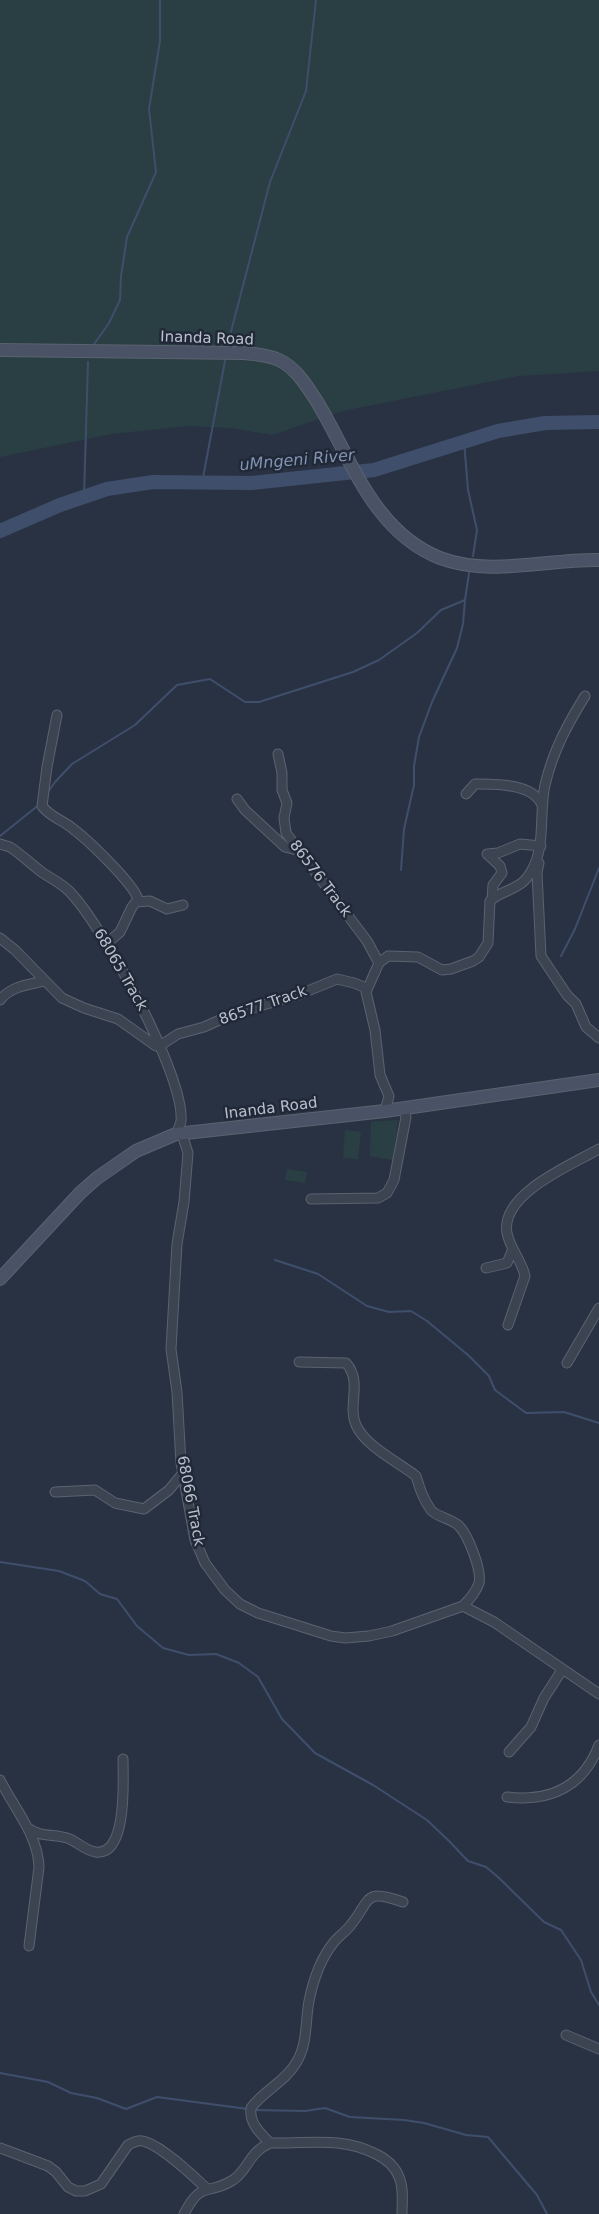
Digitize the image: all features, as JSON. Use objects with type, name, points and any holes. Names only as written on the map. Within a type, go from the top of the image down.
[{"type":"street","name":"Inanda Road","points":[[0,350],[243,353],[279,360],[300,377],[381,514],[396,531],[426,551],[453,562],[474,566],[599,560]]},
{"type":"street","points":[[585,696],[562,734],[547,779],[542,806],[537,873],[541,956],[576,1004],[586,1026],[599,1038]]},
{"type":"street","points":[[57,715],[42,806],[47,812],[80,834],[121,875],[136,893],[138,899],[120,932],[106,944]]},
{"type":"street","name":"86576 Track","points":[[278,754],[282,790],[287,803],[284,818],[286,833],[367,941],[380,963]]},
{"type":"street","points":[[466,794],[475,784],[489,786],[505,784],[534,795],[542,806]]},
{"type":"street","points":[[237,800],[285,847],[300,851]]},
{"type":"street","name":"68065 Track","points":[[0,844],[16,851],[69,890],[106,944],[161,1046],[180,1109],[179,1134]]},
{"type":"street","points":[[385,1111],[389,1096],[380,1075],[375,1030],[366,988],[380,963],[390,955],[410,956],[418,957],[438,969],[446,970],[479,957],[488,943],[489,912],[494,885],[502,873],[500,866],[487,854],[498,853],[520,844],[540,850]]},
{"type":"street","points":[[492,899],[525,880],[540,850]]},
{"type":"street","points":[[136,902],[152,902],[167,909],[183,905]]},
{"type":"street","points":[[0,938],[62,998],[118,1019],[152,1043],[161,1046]]},
{"type":"street","name":"86577 Track","points":[[161,1046],[178,1035],[204,1027],[251,1007],[320,987],[337,979],[354,982],[366,988]]},
{"type":"street","points":[[0,1000],[14,988],[44,981]]},
{"type":"street","name":"Inanda Road","points":[[0,1279],[80,1192],[97,1178],[136,1151],[179,1134],[385,1111],[599,1080]]},
{"type":"street","points":[[311,1199],[378,1198],[387,1193],[398,1166],[406,1117],[403,1108]]},
{"type":"street","name":"68066 Track","points":[[179,1134],[188,1153],[184,1202],[177,1244],[171,1349],[177,1392],[183,1473],[195,1540],[205,1563],[225,1590],[240,1604],[258,1613],[331,1635],[355,1638],[392,1631],[463,1606]]},
{"type":"street","points":[[508,1325],[525,1279],[523,1269],[512,1251],[507,1232],[508,1216],[529,1190],[599,1149]]},
{"type":"street","points":[[486,1268],[507,1263],[512,1251]]},
{"type":"street","points":[[567,1364],[599,1308]]},
{"type":"street","points":[[299,1362],[346,1363],[352,1370],[355,1396],[354,1422],[361,1433],[390,1458],[415,1475],[420,1493],[432,1511],[454,1522],[463,1530],[476,1561],[480,1581],[472,1596],[463,1606],[495,1622],[597,1693],[599,1702]]},
{"type":"street","points":[[56,1492],[95,1490],[115,1503],[144,1509],[169,1490],[183,1473]]},
{"type":"street","points":[[509,1752],[531,1727],[544,1698],[562,1670]]},
{"type":"street","points":[[507,1797],[525,1799],[542,1797],[573,1784],[589,1765],[599,1745]]},
{"type":"street","points":[[28,1828],[37,1834],[68,1838],[94,1852],[102,1852],[108,1848],[117,1835],[122,1818],[123,1759]]},
{"type":"street","points":[[0,1780],[28,1828],[38,1854],[39,1867],[29,1946]]},
{"type":"street","points":[[270,2143],[253,2124],[250,2115],[251,2108],[289,2073],[301,2054],[309,2000],[325,1957],[336,1940],[351,1925],[372,1897],[382,1895],[403,1902]]},
{"type":"street","points":[[566,2035],[599,2049]]},
{"type":"street","points":[[0,2148],[48,2166],[68,2187],[80,2191],[101,2184],[128,2145],[145,2141],[190,2172],[206,2188]]},
{"type":"street","points":[[184,2214],[195,2196],[206,2188],[233,2180],[252,2155],[270,2143],[340,2142],[378,2155],[393,2167],[400,2178],[402,2214]]},
{"type":"green space","points":[[0,0],[599,0],[599,371],[518,376],[342,411],[272,435],[232,428],[187,426],[111,434],[0,457]]},
{"type":"green space","points":[[398,1120],[393,1160],[370,1156],[371,1122]]},
{"type":"green space","points":[[345,1130],[361,1132],[358,1159],[343,1158]]},
{"type":"green space","points":[[287,1169],[307,1172],[305,1183],[285,1180]]},
{"type":"waterway","points":[[92,347],[109,323],[120,300],[127,237],[156,172],[149,109],[160,41],[160,0]]},
{"type":"waterway","points":[[227,347],[270,182],[306,91],[316,0]]},
{"type":"waterway","points":[[202,483],[225,361]]},
{"type":"waterway","points":[[84,497],[88,362]]},
{"type":"waterway","name":"uMngeni River","points":[[0,531],[60,505],[107,489],[153,482],[252,483],[374,470],[498,431],[545,423],[599,422]]},
{"type":"waterway","points":[[464,441],[468,490],[477,530],[473,556]]},
{"type":"waterway","points":[[401,870],[404,829],[414,785],[414,766],[419,737],[457,648],[463,624],[469,573]]},
{"type":"waterway","points":[[48,792],[72,764],[135,725],[177,685],[210,679],[245,702],[259,702],[353,672],[379,660],[417,633],[441,610],[465,600]]},
{"type":"waterway","points":[[0,836],[40,804]]},
{"type":"waterway","points":[[561,956],[575,929],[599,868]]},
{"type":"waterway","points":[[275,1260],[318,1274],[367,1306],[389,1312],[411,1311],[427,1321],[468,1355],[489,1376],[495,1390],[526,1413],[564,1412],[599,1423]]},
{"type":"waterway","points":[[0,1562],[59,1571],[85,1581],[100,1594],[117,1599],[137,1626],[163,1648],[189,1655],[216,1654],[239,1663],[258,1677],[282,1719],[315,1753],[373,1785],[427,1820],[468,1861],[486,1867],[544,1922],[561,1930],[581,1960],[591,1992],[599,2005]]},
{"type":"waterway","points":[[0,2073],[48,2082],[71,2093],[97,2098],[126,2109],[157,2097],[248,2109]]},
{"type":"waterway","points":[[253,2110],[305,2111],[325,2108],[350,2117],[404,2120],[466,2135],[488,2137],[537,2195],[547,2214]]}]
